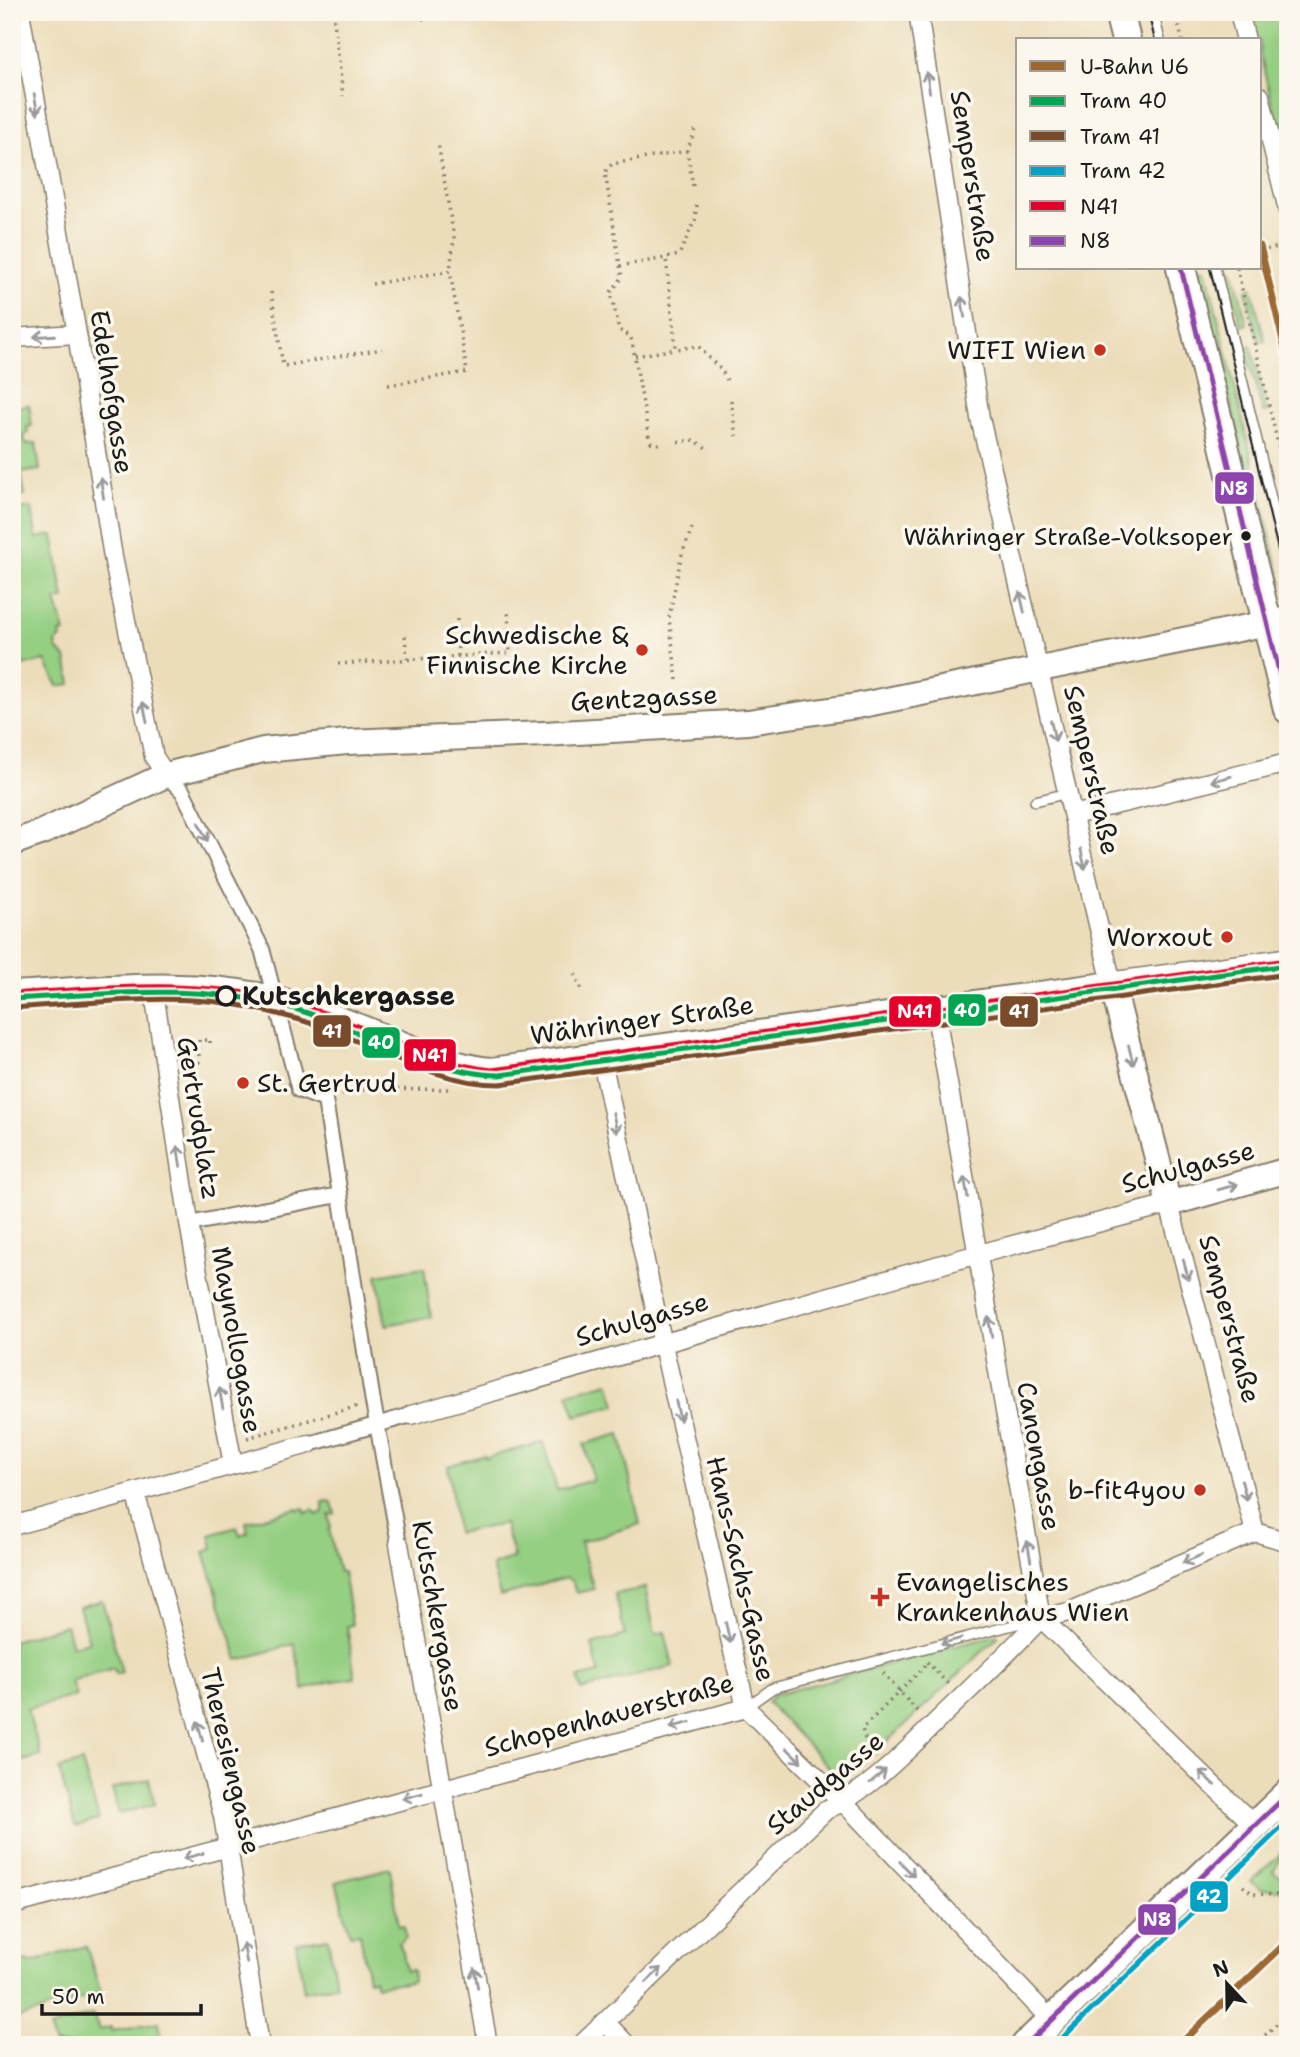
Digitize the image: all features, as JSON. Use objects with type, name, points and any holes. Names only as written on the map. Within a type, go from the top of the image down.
[{"type":"main road","points":[[1119,12],[1126,38]]},
{"type":"main road","points":[[1182,270],[1278,621],[1288,709]]},
{"type":"main road","name":"Gentzgasse","points":[[12,843],[40,833],[166,775],[263,750],[306,745],[748,722],[857,706],[1278,621]]},
{"type":"main road","name":"Währinger Straße","points":[[12,994],[153,986],[211,987],[275,999],[327,1015],[449,1062],[478,1069],[505,1069],[1112,984]]},
{"type":"main road","name":"Semperstraße","points":[[1112,984],[1169,1204]]},
{"type":"main road","name":"Schulgasse","points":[[1169,1204],[1288,1170]]},
{"type":"main road","points":[[1026,2045],[1288,1794]]},
{"type":"street","name":"Edelhofgasse","points":[[20,12],[113,557],[154,757],[166,775]]},
{"type":"street","name":"Semperstraße","points":[[918,12],[980,418],[1112,984]]},
{"type":"street","points":[[1239,12],[1246,38]]},
{"type":"street","points":[[1262,104],[1288,210]]},
{"type":"street","points":[[12,338],[77,334]]},
{"type":"street","points":[[1073,815],[1288,763]]},
{"type":"street","points":[[166,775],[183,792],[262,949],[299,1090],[325,1100],[340,1195]]},
{"type":"street","name":"Währinger Straße","points":[[1112,984],[1288,960]]},
{"type":"street","name":"Gertrudplatz","points":[[153,986],[190,1224],[340,1195]]},
{"type":"street","name":"Canongasse","points":[[935,1009],[1041,1618]]},
{"type":"street","name":"Hans-Sachs-Gasse","points":[[601,1056],[663,1345],[746,1708],[843,1802],[1051,2020]]},
{"type":"street","name":"Kutschkergasse","points":[[340,1195],[377,1425],[488,2045]]},
{"type":"street","name":"Semperstraße","points":[[1169,1204],[1255,1532]]},
{"type":"street","name":"Schulgasse","points":[[12,1526],[1169,1204]]},
{"type":"street","name":"Maynollogasse","points":[[190,1224],[233,1465]]},
{"type":"street","name":"Theresiengasse","points":[[135,1492],[223,1816],[260,2045]]},
{"type":"street","points":[[1255,1532],[1288,1542]]},
{"type":"street","name":"Schopenhauerstraße","points":[[1041,1618],[1069,1612],[1255,1532]]},
{"type":"street","points":[[1041,1618],[1255,1826]]},
{"type":"street","name":"Staudgasse","points":[[581,2045],[826,1810],[843,1802],[879,1777],[1041,1618]]},
{"type":"street","name":"Schopenhauerstraße","points":[[12,1905],[746,1708]]},
{"type":"street","points":[[605,2022],[627,2045]]},
{"type":"lane","points":[[1153,12],[1160,38]]},
{"type":"lane","points":[[1215,270],[1288,568]]},
{"type":"lane","points":[[1035,801],[1068,793]]},
{"type":"lane","name":"Schopenhauerstraße","points":[[746,1708],[773,1688],[1041,1618]]},
{"type":"path","points":[[334,12],[343,96]]},
{"type":"path","points":[[422,12],[422,19],[434,18]]},
{"type":"path","points":[[1175,12],[1182,38]]},
{"type":"path","points":[[1283,12],[1288,33]]},
{"type":"path","points":[[693,186],[687,150],[696,127]]},
{"type":"path","points":[[388,385],[467,372],[450,271],[454,238],[438,143]]},
{"type":"path","points":[[659,444],[649,440],[635,356],[630,337],[619,330],[611,292],[621,281],[606,169],[611,164],[687,150]]},
{"type":"path","points":[[620,265],[679,255],[695,220],[697,205]]},
{"type":"path","points":[[1262,251],[1288,245]]},
{"type":"path","points":[[666,258],[676,349]]},
{"type":"path","points":[[1237,270],[1288,487]]},
{"type":"path","points":[[372,284],[450,271]]},
{"type":"path","points":[[271,292],[283,366],[382,349]]},
{"type":"path","points":[[635,356],[698,345],[727,380]]},
{"type":"path","points":[[731,400],[736,436]]},
{"type":"path","points":[[678,442],[694,440],[708,449]]},
{"type":"path","points":[[677,680],[669,618],[681,557],[692,528]]},
{"type":"path","points":[[338,664],[510,653],[508,609]]},
{"type":"path","points":[[457,619],[458,657]]},
{"type":"path","points":[[405,636],[407,659]]},
{"type":"path","points":[[575,974],[583,993]]},
{"type":"path","points":[[199,1059],[199,1040],[210,1040],[211,1045]]},
{"type":"path","points":[[325,1100],[355,1090],[451,1089]]},
{"type":"path","points":[[229,1442],[373,1402]]},
{"type":"path","points":[[916,1650],[951,1687]]},
{"type":"path","points":[[872,1662],[921,1714]]},
{"type":"path","points":[[856,1735],[928,1663]]},
{"type":"path","points":[[862,1729],[872,1761]]},
{"type":"path","points":[[1243,1886],[1253,1894],[1288,1895]]},
{"type":"path","points":[[1255,2045],[1288,2013]]},
{"type":"green space","points":[[1249,12],[1278,12],[1288,52],[1288,169],[1262,62],[1262,38],[1256,38]]},
{"type":"green space","points":[[1198,270],[1206,270],[1282,584],[1275,585]]},
{"type":"green space","points":[[1227,270],[1234,270],[1247,324],[1241,326]]},
{"type":"green space","points":[[1251,287],[1265,341],[1259,343],[1246,290]]},
{"type":"green space","points":[[1251,345],[1267,412],[1263,413],[1245,347]]},
{"type":"green space","points":[[29,405],[32,426],[27,427],[28,433],[24,440],[27,444],[36,443],[40,470],[21,473],[25,495],[18,497],[20,510],[32,508],[36,538],[53,535],[64,599],[56,600],[65,632],[60,633],[61,638],[56,643],[57,649],[66,658],[71,684],[58,686],[45,661],[12,668],[12,408]]},
{"type":"green space","points":[[424,1267],[431,1317],[386,1325],[377,1275]]},
{"type":"green space","points":[[609,1382],[616,1405],[576,1416],[568,1393]]},
{"type":"green space","points":[[620,1434],[640,1524],[580,1542],[594,1589],[576,1593],[572,1581],[566,1578],[500,1596],[492,1566],[514,1558],[504,1524],[457,1533],[448,1466],[543,1442],[557,1490],[593,1480],[584,1444]]},
{"type":"green space","points":[[323,1502],[332,1502],[335,1514],[329,1515],[329,1529],[339,1572],[343,1572],[352,1625],[347,1626],[355,1678],[328,1682],[304,1690],[294,1644],[238,1660],[204,1552],[213,1548],[210,1535],[237,1527],[240,1535],[248,1532],[246,1522],[297,1508],[304,1508],[306,1513],[313,1510],[317,1515],[323,1512]]},
{"type":"green space","points":[[645,1588],[655,1634],[665,1632],[673,1666],[581,1690],[578,1678],[599,1673],[592,1645],[625,1635],[615,1594]]},
{"type":"green space","points":[[102,1600],[122,1672],[116,1674],[114,1668],[71,1681],[76,1696],[27,1709],[41,1756],[12,1764],[12,1641],[66,1625],[72,1646],[89,1642],[79,1607]]},
{"type":"green space","points":[[996,1635],[998,1637],[875,1753],[865,1755],[839,1778],[767,1702],[774,1695]]},
{"type":"green space","points":[[82,1762],[99,1820],[75,1827],[59,1769]]},
{"type":"green space","points":[[149,1779],[155,1804],[119,1814],[112,1789]]},
{"type":"green space","points":[[1288,1847],[1288,1855],[1283,1855],[1273,1872],[1288,1881],[1285,1890],[1261,1889],[1251,1882]]},
{"type":"green space","points":[[390,1868],[399,1926],[404,1925],[406,1937],[398,1943],[403,1952],[406,1971],[412,1970],[413,1981],[376,1986],[374,1979],[368,1980],[360,1933],[350,1934],[336,1882]]},
{"type":"green space","points":[[328,1938],[336,1985],[304,1991],[296,1943]]},
{"type":"green space","points":[[86,1946],[101,1993],[12,2020],[13,1966]]},
{"type":"green space","points":[[93,2014],[99,2030],[111,2027],[112,2031],[159,2022],[163,2045],[55,2045],[49,2028]]},
{"type":"tram line","points":[[1148,12],[1154,38]]},
{"type":"tram line","points":[[1210,270],[1288,591]]},
{"type":"tram line","points":[[1279,965],[1288,964]]},
{"type":"tram line","name":"40","points":[[12,999],[156,992],[263,1001],[322,1018],[449,1068],[500,1075],[1288,965]]},
{"type":"tram line","name":"41","points":[[12,1008],[174,999],[234,1004],[319,1026],[447,1076],[500,1084],[1288,974]]},
{"type":"tram line","name":"42","points":[[1055,2045],[1288,1821]]},
{"type":"metro line","name":"U6","points":[[1262,254],[1288,361]]},
{"type":"metro line","name":"U6","points":[[1179,2045],[1288,1941]]},
{"type":"transit line","name":"N8","points":[[1181,270],[1288,708]]},
{"type":"transit line","name":"N41","points":[[12,994],[157,987],[265,996],[324,1013],[443,1060],[492,1070],[1288,960]]},
{"type":"transit line","name":"N8","points":[[1026,2045],[1288,1794]]},
{"type":"place","name":"WIFI Wien","points":[[1100,350]]},
{"type":"place","name":"Währinger Straße-Volksoper","points":[[1246,536]]},
{"type":"place","name":"Schwedische & Finnische Kirche","points":[[642,650]]},
{"type":"place","name":"Worxout","points":[[1227,937]]},
{"type":"place","name":"Kutschkergasse","points":[[226,996]]},
{"type":"place","name":"St. Gertrud","points":[[243,1083]]},
{"type":"place","name":"b-fit4you","points":[[1200,1490]]},
{"type":"place","name":"Evangelisches Krankenhaus Wien","points":[[880,1597]]}]
